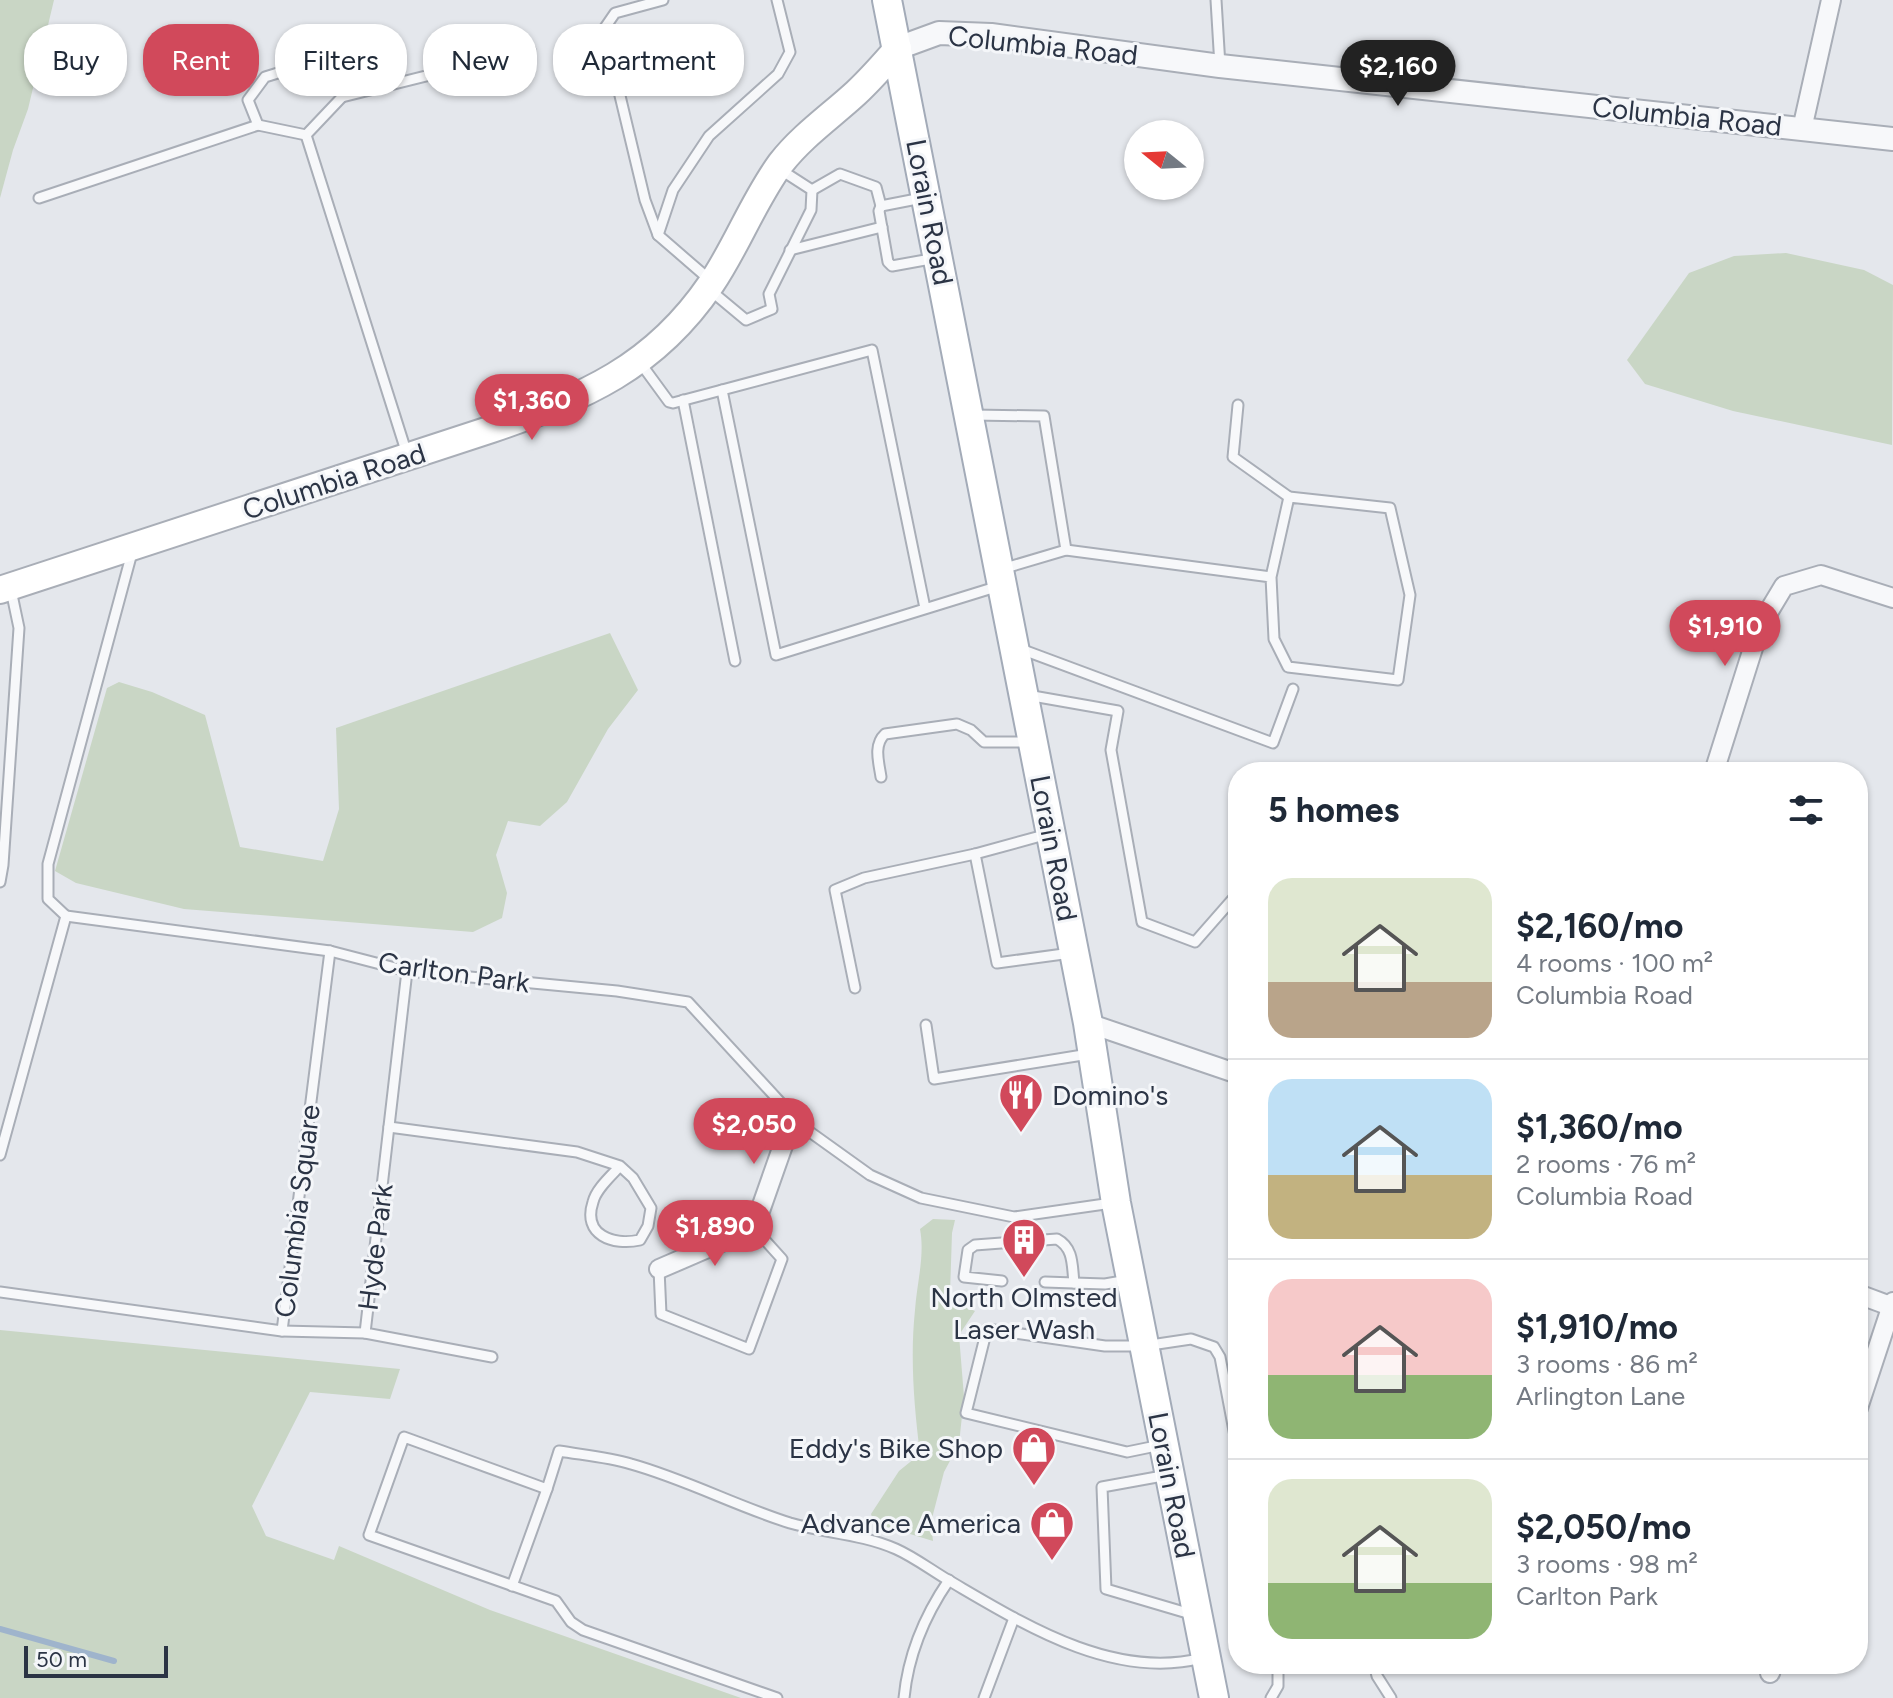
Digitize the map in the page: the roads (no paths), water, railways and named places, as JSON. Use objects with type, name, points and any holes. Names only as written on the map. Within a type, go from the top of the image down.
[{"type":"main road","name":"Lorain Road","points":[[887,0],[1034,742],[1088,1023],[1116,1203],[1214,1698]]},
{"type":"main road","name":"Columbia Road","points":[[5,588],[408,458],[562,404],[607,382],[639,361],[681,324],[710,286],[778,168],[806,136],[857,92],[898,48]]},
{"type":"street","points":[[1802,129],[1831,0]]},
{"type":"street","name":"Columbia Road","points":[[898,48],[939,33],[991,35],[1220,66],[1893,139]]},
{"type":"street","points":[[1717,762],[1760,626],[1784,586],[1821,575],[1893,598]]},
{"type":"street","points":[[1088,1023],[1228,1071]]},
{"type":"street","points":[[659,1269],[754,1228],[793,1117]]},
{"type":"street","points":[[1868,1297],[1893,1305],[1868,1379]]},
{"type":"lane","points":[[663,0],[615,13],[604,29],[645,200],[658,235],[746,320],[772,309],[769,294],[811,210],[812,190]]},
{"type":"lane","points":[[658,235],[673,190],[709,136],[778,74],[790,52],[777,0]]},
{"type":"lane","points":[[1216,0],[1220,66]]},
{"type":"lane","points":[[258,125],[248,100],[265,77],[310,63],[335,71],[342,97]]},
{"type":"lane","points":[[306,135],[342,97],[423,77]]},
{"type":"lane","points":[[39,198],[258,125],[306,135]]},
{"type":"lane","points":[[306,135],[408,458]]},
{"type":"lane","points":[[778,168],[812,190]]},
{"type":"lane","points":[[812,190],[840,174],[876,187],[888,262],[892,266],[939,258]]},
{"type":"lane","points":[[881,206],[927,197]]},
{"type":"lane","points":[[790,250],[882,227]]},
{"type":"lane","points":[[639,361],[669,402],[872,350],[925,608]]},
{"type":"lane","points":[[722,390],[776,655],[925,608],[1066,550],[1271,577]]},
{"type":"lane","points":[[683,400],[735,661]]},
{"type":"lane","points":[[1238,405],[1233,457],[1289,497],[1390,508],[1410,595],[1398,680],[1288,667],[1274,639],[1271,577],[1289,497]]},
{"type":"lane","points":[[970,415],[1044,416],[1066,550]]},
{"type":"lane","points":[[0,1155],[66,916],[48,899],[48,864],[134,546]]},
{"type":"lane","points":[[0,882],[19,628],[5,588]]},
{"type":"lane","points":[[1015,647],[1273,743],[1293,689]]},
{"type":"lane","points":[[1024,695],[1118,711],[1111,750],[1142,922],[1195,942],[1228,904]]},
{"type":"lane","points":[[881,777],[877,751],[885,734],[957,724],[971,730],[984,742],[1034,742]]},
{"type":"lane","points":[[855,988],[835,890],[864,878],[975,854],[1051,833]]},
{"type":"lane","points":[[975,854],[997,963],[1074,952]]},
{"type":"lane","name":"Carlton Park","points":[[66,916],[330,951],[407,971],[617,991],[688,1002],[803,1127],[870,1175],[921,1198],[1014,1217],[1116,1203]]},
{"type":"lane","name":"Columbia Square","points":[[0,1292],[282,1331],[330,951]]},
{"type":"lane","name":"Hyde Park","points":[[407,971],[365,1333],[492,1357]]},
{"type":"lane","points":[[926,1025],[934,1079],[1093,1054]]},
{"type":"lane","points":[[389,1127],[577,1152],[620,1166],[633,1178],[651,1208],[648,1226],[640,1240],[623,1243],[607,1238],[594,1229],[590,1216],[593,1198],[620,1166]]},
{"type":"lane","points":[[659,1269],[661,1314],[749,1349],[782,1259],[754,1228]]},
{"type":"lane","points":[[1002,1281],[964,1277],[968,1250],[975,1245],[1057,1239],[1066,1244],[1071,1254],[1074,1283]]},
{"type":"lane","points":[[1045,1282],[1105,1284],[1131,1279]]},
{"type":"lane","points":[[1164,1444],[1127,1452],[966,1413],[987,1329],[1105,1346],[1144,1346],[1191,1339],[1214,1347],[1220,1357],[1228,1399]]},
{"type":"lane","points":[[282,1331],[365,1333]]},
{"type":"lane","points":[[547,1489],[404,1437],[369,1535],[556,1601],[571,1622],[583,1630],[777,1698]]},
{"type":"lane","points":[[512,1586],[559,1451],[630,1463],[791,1523],[885,1545],[1014,1618],[1073,1645],[1114,1657],[1152,1663],[1180,1664],[1206,1657]]},
{"type":"lane","points":[[1170,1475],[1102,1487],[1106,1589],[1198,1616]]},
{"type":"lane","points":[[904,1698],[910,1663],[921,1629],[949,1580]]},
{"type":"lane","points":[[984,1698],[1014,1618]]},
{"type":"lane","points":[[1271,1698],[1278,1686],[1278,1674]]},
{"type":"lane","points":[[1376,1674],[1391,1698]]},
{"type":"waterway","points":[[0,1629],[114,1661]]},
{"type":"place","name":"Domino's","points":[[1021,1134]]},
{"type":"place","name":"North Olmsted Laser Wash","points":[[1024,1279]]},
{"type":"place","name":"Eddy's Bike Shop","points":[[1034,1487]]},
{"type":"place","name":"Advance America","points":[[1052,1562]]}]
